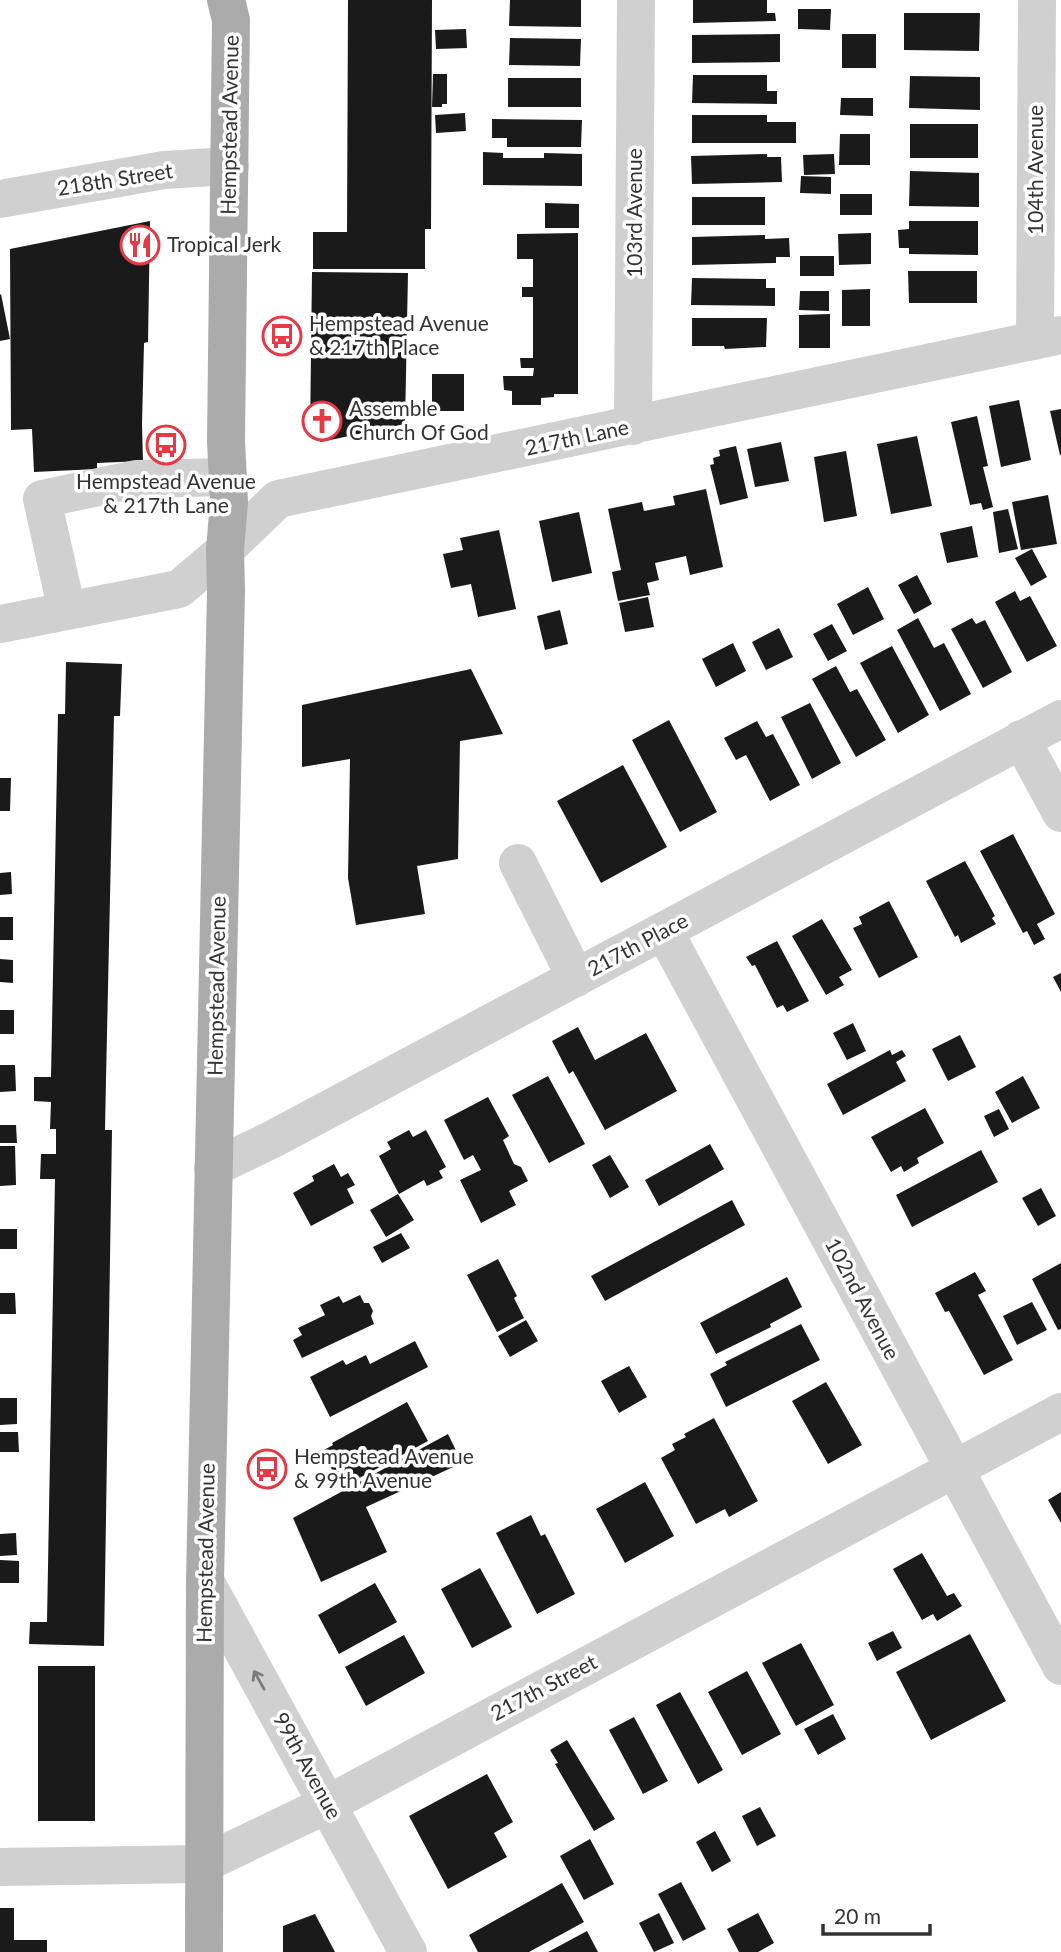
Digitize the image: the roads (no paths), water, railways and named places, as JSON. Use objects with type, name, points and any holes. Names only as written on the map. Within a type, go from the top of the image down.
[{"type":"main road","name":"Hempstead Avenue","points":[[204,1952],[205,1581],[225,550],[229,502],[226,441],[232,7]]},
{"type":"street","name":"103rd Avenue","points":[[634,426],[636,0]]},
{"type":"street","name":"104th Avenue","points":[[1037,0],[1048,338]]},
{"type":"street","name":"218th Street","points":[[0,199],[164,170],[230,166]]},
{"type":"street","name":"217th Lane","points":[[0,624],[179,589],[278,499],[1048,338]]},
{"type":"street","points":[[67,611],[42,499],[136,480],[228,477]]},
{"type":"street","name":"217th Place","points":[[213,1168],[271,1140],[1061,719]]},
{"type":"street","points":[[1021,739],[1061,813]]},
{"type":"street","points":[[518,863],[576,978]]},
{"type":"street","name":"102nd Avenue","points":[[664,931],[1061,1666]]},
{"type":"street","name":"217th Street","points":[[0,1867],[203,1864],[328,1804],[1061,1412]]},
{"type":"street","name":"99th Avenue","points":[[205,1581],[408,1952]]},
{"type":"place","name":"Tropical Jerk","points":[[140,245]]},
{"type":"place","name":"Hempstead Avenue & 217th Place","points":[[282,336]]},
{"type":"place","name":"Assemble Church Of God","points":[[322,421]]},
{"type":"place","name":"Hempstead Avenue & 217th Lane","points":[[166,445]]},
{"type":"place","name":"Hempstead Avenue & 99th Avenue","points":[[267,1469]]}]
